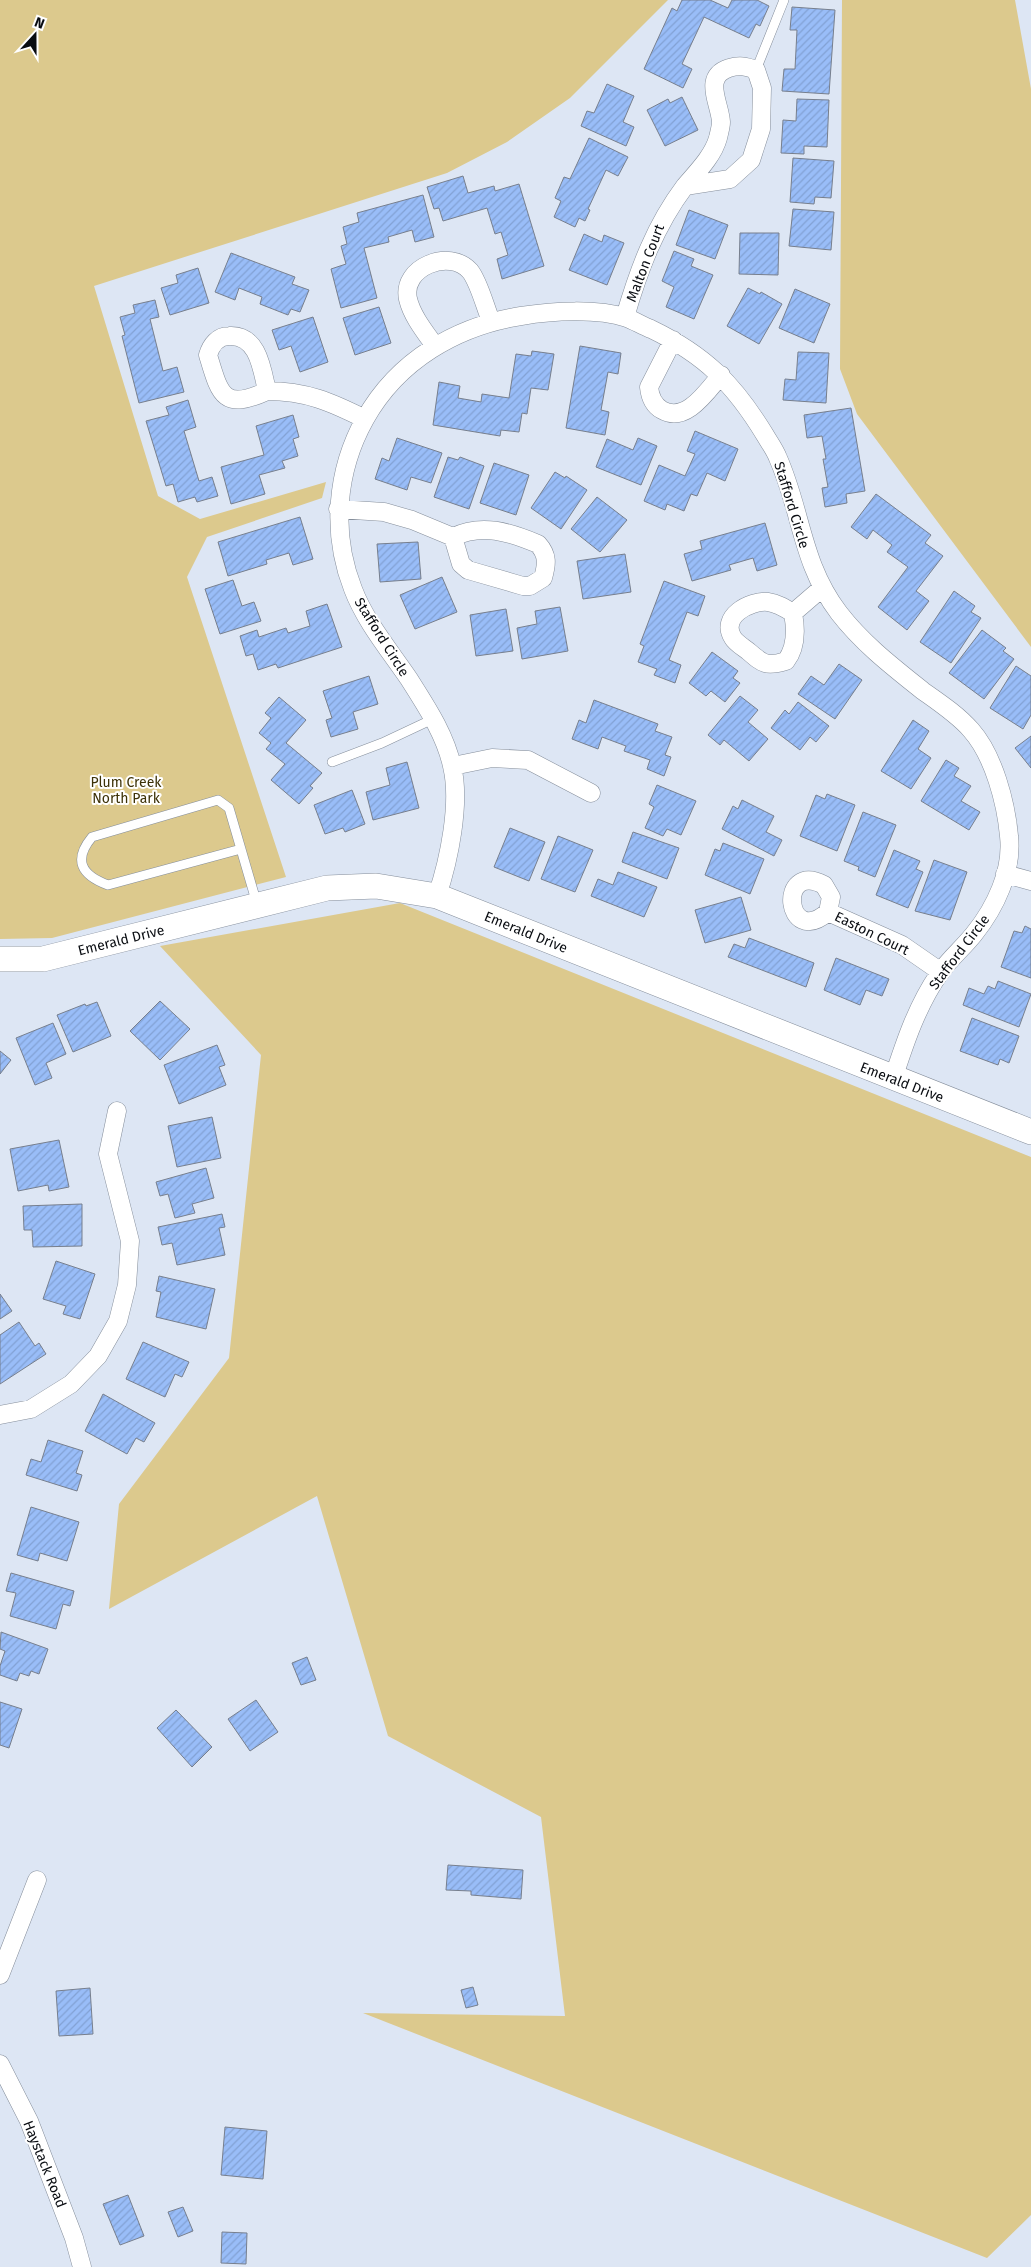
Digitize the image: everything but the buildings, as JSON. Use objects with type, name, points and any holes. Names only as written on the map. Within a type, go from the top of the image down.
[{"type":"street","name":"Malton Court","points":[[625,317],[651,241],[668,209],[704,163],[718,140],[721,122],[714,91],[716,78],[720,73],[738,66],[756,70]]},
{"type":"street","points":[[685,186],[730,178],[737,175],[751,160],[762,129],[762,88],[756,70]]},
{"type":"street","points":[[435,346],[413,312],[408,298],[411,280],[417,272],[434,262],[454,261],[470,272],[491,321]]},
{"type":"street","name":"Stafford Circle","points":[[436,896],[445,872],[454,814],[452,766],[441,733],[353,591],[340,540],[338,510],[348,457],[365,419],[381,395],[405,367],[435,346],[460,332],[491,321],[533,314],[581,312],[625,317],[673,340],[721,375],[745,401],[778,456],[809,558],[822,588],[858,635],[884,660],[973,731],[983,748],[1003,794],[1010,842],[1005,874],[995,904],[980,926],[941,972],[922,1003],[908,1034],[893,1079]]},
{"type":"street","points":[[673,340],[649,387],[650,396],[660,409],[667,413],[683,412],[700,398],[721,375]]},
{"type":"street","points":[[267,391],[287,391],[323,399],[365,419]]},
{"type":"street","points":[[338,510],[384,512],[412,520],[454,537],[466,531],[485,528],[538,544],[544,551],[546,559],[543,578],[530,586],[523,586],[468,570],[461,564],[454,537]]},
{"type":"street","points":[[793,612],[822,588]]},
{"type":"street","points":[[452,766],[492,758],[528,760],[591,793]]},
{"type":"street","points":[[1005,874],[1031,882]]},
{"type":"street","name":"Emerald Drive","points":[[0,959],[43,960],[327,888],[376,886],[436,896],[893,1079],[1031,1132]]},
{"type":"street","name":"Easton Court","points":[[828,912],[902,945],[941,972]]},
{"type":"street","points":[[0,1415],[31,1409],[71,1384],[98,1356],[118,1321],[127,1284],[130,1241],[108,1154],[117,1111]]},
{"type":"street","points":[[0,1974],[37,1880]]},
{"type":"street","name":"Haystack Road","points":[[0,2064],[29,2121],[74,2238],[82,2267]]},
{"type":"lane","points":[[756,70],[784,0]]},
{"type":"lane","points":[[332,762],[382,743],[433,719]]},
{"type":"lane","points":[[241,849],[108,885],[96,881],[86,873],[81,859],[83,848],[92,837],[218,800],[229,808],[258,907]]},
{"type":"green space","name":"Plum Creek North Park","points":[[0,0],[668,0],[570,98],[507,142],[447,173],[94,286],[158,496],[200,519],[326,482],[322,498],[207,537],[187,577],[286,877],[52,938],[0,939]]},
{"type":"green space","points":[[842,0],[1015,0],[1031,89],[1031,647],[857,414],[840,369]]},
{"type":"green space","points":[[400,903],[1031,1157],[1031,2215],[987,2258],[363,2013],[565,2016],[541,1817],[388,1736],[317,1496],[109,1609],[119,1504],[229,1358],[261,1055],[160,946]]}]
